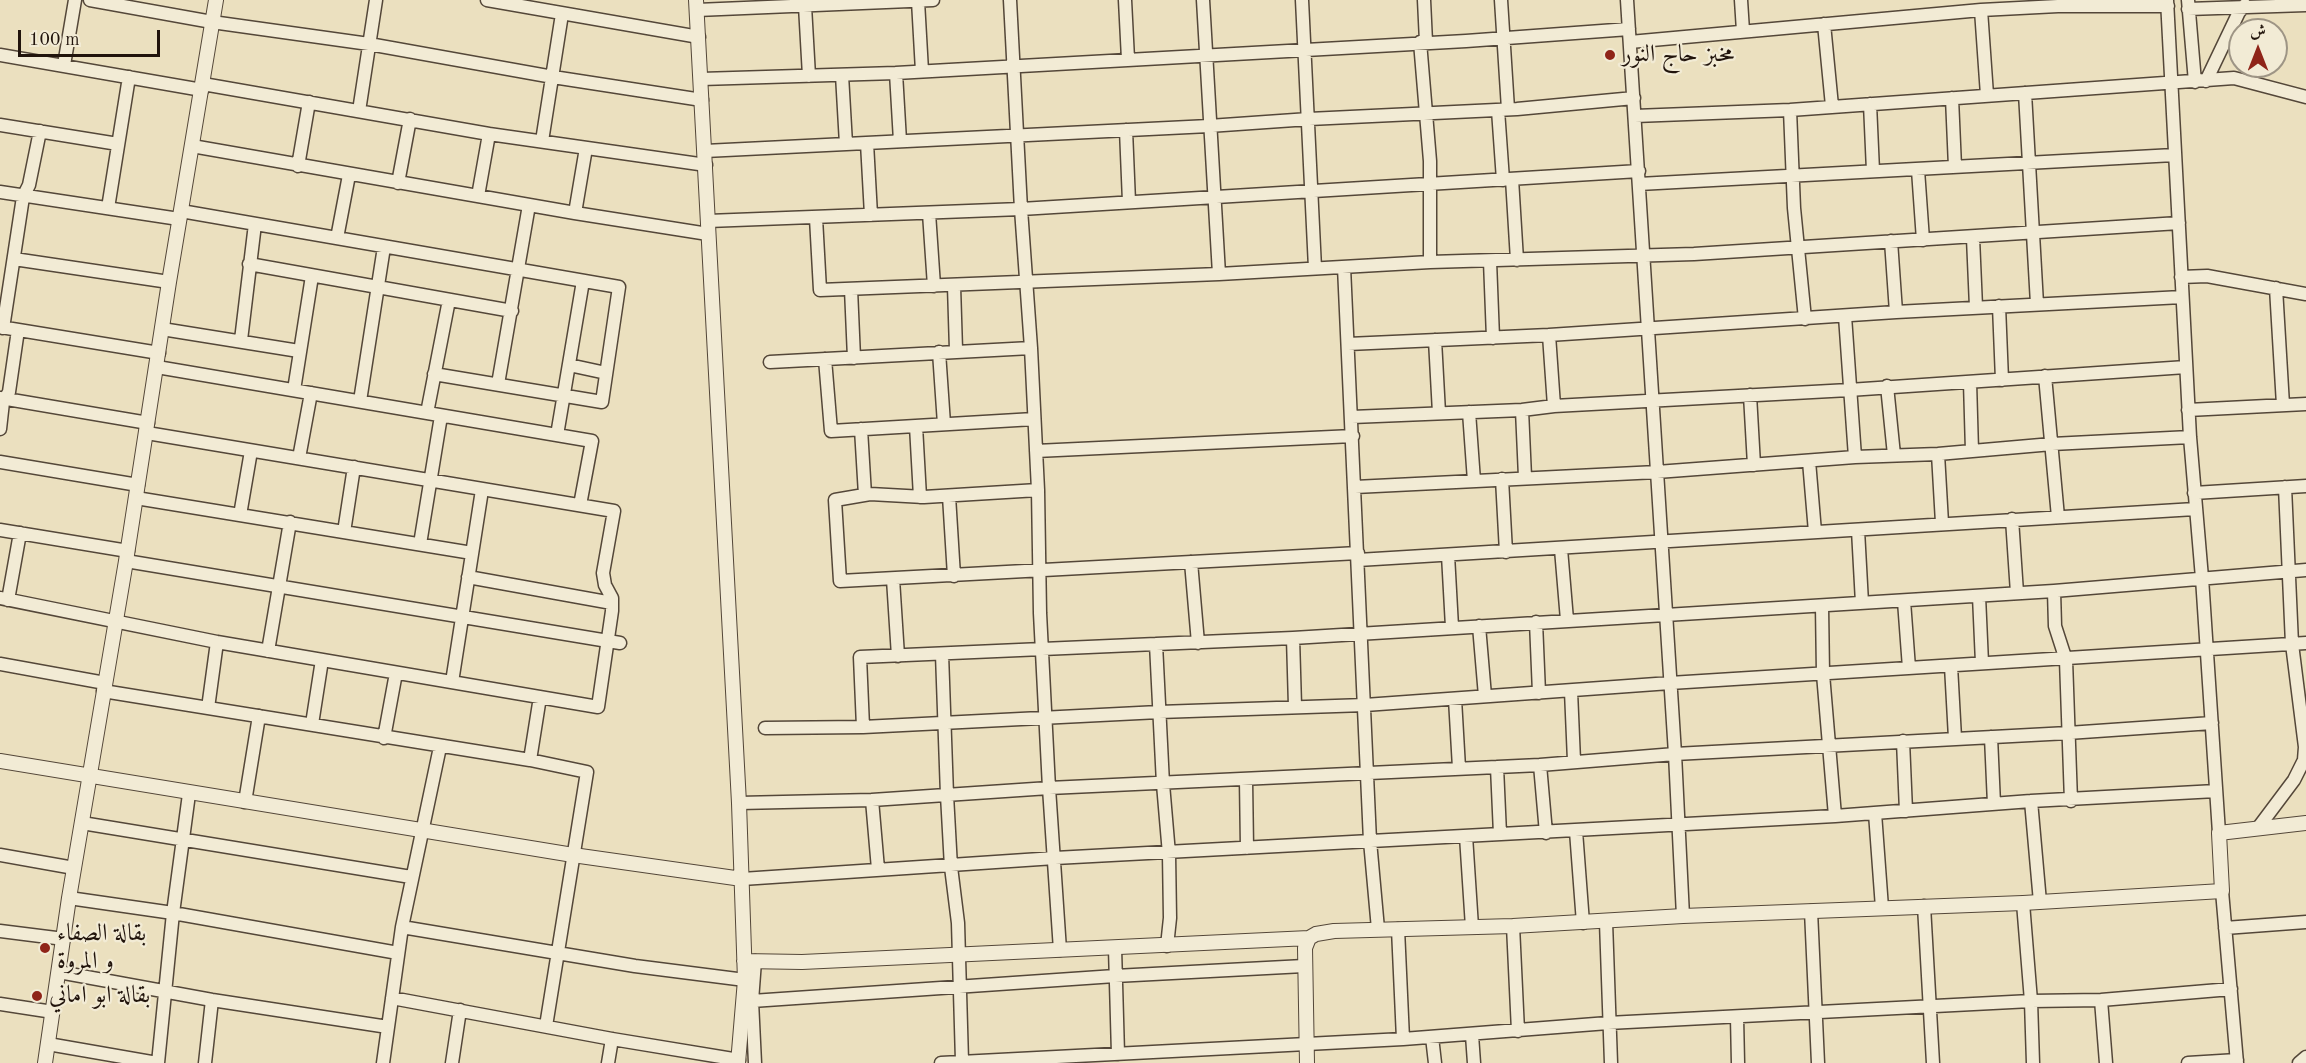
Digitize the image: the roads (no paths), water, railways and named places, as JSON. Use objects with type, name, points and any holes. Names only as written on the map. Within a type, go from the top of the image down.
[{"type":"street","points":[[64,65],[75,0]]},
{"type":"street","points":[[90,0],[212,22],[369,44],[553,77],[702,100]]},
{"type":"street","points":[[45,1063],[69,898],[127,556],[169,282],[216,0]]},
{"type":"street","points":[[359,111],[376,0]]},
{"type":"street","points":[[487,0],[699,37]]},
{"type":"street","points":[[755,1063],[742,879],[696,5],[805,6],[933,0]]},
{"type":"street","points":[[1010,0],[1038,490],[1048,788],[1060,950]]},
{"type":"street","points":[[1125,0],[1128,59]]},
{"type":"street","points":[[1203,0],[1219,274]]},
{"type":"street","points":[[1302,0],[1315,268]]},
{"type":"street","points":[[1424,0],[1423,42],[1430,183],[1430,262]]},
{"type":"street","points":[[1502,0],[1503,109],[1517,260]]},
{"type":"street","points":[[1627,0],[1675,754],[1683,916]]},
{"type":"street","points":[[1741,0],[1743,31]]},
{"type":"street","points":[[2201,81],[2241,8],[2252,0]]},
{"type":"street","points":[[918,1],[922,71]]},
{"type":"street","points":[[1630,42],[2058,3],[2168,3],[2188,410],[2202,578],[2222,891],[2237,1062],[2188,1063]]},
{"type":"street","points":[[2201,81],[2188,5],[2241,8],[2306,5]]},
{"type":"street","points":[[805,6],[809,76]]},
{"type":"street","points":[[1981,10],[1987,95]]},
{"type":"street","points":[[542,141],[562,14]]},
{"type":"street","points":[[1824,24],[1832,106]]},
{"type":"street","points":[[701,79],[896,73],[1629,29]]},
{"type":"street","points":[[0,55],[129,77],[309,102],[489,134],[586,148],[705,158],[846,144],[1503,109],[1634,98]]},
{"type":"street","points":[[896,73],[900,141]]},
{"type":"street","points":[[842,75],[846,144]]},
{"type":"street","points":[[108,208],[129,77]]},
{"type":"street","points":[[1635,116],[1790,110],[2240,78],[2306,97]]},
{"type":"street","points":[[2025,93],[2031,164],[2037,304]]},
{"type":"street","points":[[1952,98],[1955,167]]},
{"type":"street","points":[[298,166],[309,102]]},
{"type":"street","points":[[1870,104],[1873,171]]},
{"type":"street","points":[[1790,110],[1792,175],[1805,319]]},
{"type":"street","points":[[398,183],[410,119]]},
{"type":"street","points":[[0,124],[118,144]]},
{"type":"street","points":[[40,130],[29,185],[24,194],[1,327],[159,353]]},
{"type":"street","points":[[1126,130],[1129,201]]},
{"type":"street","points":[[478,196],[489,134]]},
{"type":"street","points":[[867,143],[871,215]]},
{"type":"street","points":[[192,146],[575,213],[708,228],[816,218],[1021,209],[1639,171]]},
{"type":"street","points":[[575,213],[586,148]]},
{"type":"street","points":[[1639,184],[2174,155]]},
{"type":"street","points":[[1918,170],[1923,240]]},
{"type":"street","points":[[337,238],[350,175]]},
{"type":"street","points":[[0,192],[108,208],[255,224],[619,287],[602,402],[434,374]]},
{"type":"street","points":[[498,384],[529,205]]},
{"type":"street","points":[[929,213],[934,286]]},
{"type":"street","points":[[816,218],[820,290],[1219,274],[1430,262],[1799,248],[2179,223]]},
{"type":"street","points":[[241,340],[255,224]]},
{"type":"street","points":[[1973,238],[1976,307]]},
{"type":"street","points":[[1891,242],[1896,312]]},
{"type":"street","points":[[360,401],[384,247]]},
{"type":"street","points":[[14,259],[169,282]]},
{"type":"street","points":[[1490,261],[1493,338]]},
{"type":"street","points":[[249,264],[512,310]]},
{"type":"street","points":[[1344,267],[1370,841],[1378,929]]},
{"type":"street","points":[[294,390],[312,276]]},
{"type":"street","points":[[2181,277],[2207,276],[2306,294]]},
{"type":"street","points":[[556,435],[583,281]]},
{"type":"street","points":[[954,286],[956,350]]},
{"type":"street","points":[[2276,288],[2283,405]]},
{"type":"street","points":[[850,290],[854,358]]},
{"type":"street","points":[[1348,344],[1648,330],[1976,307],[2182,297]]},
{"type":"street","points":[[427,413],[449,300]]},
{"type":"street","points":[[1999,306],[2002,380]]},
{"type":"street","points":[[1845,316],[1855,457]]},
{"type":"street","points":[[162,329],[299,351]]},
{"type":"street","points":[[0,429],[2,398],[9,392],[18,330]]},
{"type":"street","points":[[1549,335],[1554,406]]},
{"type":"street","points":[[1435,340],[1439,413]]},
{"type":"street","points":[[770,362],[956,350],[1031,348]]},
{"type":"street","points":[[939,352],[944,424]]},
{"type":"street","points":[[825,359],[831,431],[1034,419]]},
{"type":"street","points":[[569,365],[606,373]]},
{"type":"street","points":[[157,367],[592,441],[580,505]]},
{"type":"street","points":[[1352,417],[1522,410],[1554,406],[1849,390],[2186,367]]},
{"type":"street","points":[[2045,376],[2058,516]]},
{"type":"street","points":[[1970,381],[1972,451]]},
{"type":"street","points":[[1887,386],[1894,455]]},
{"type":"street","points":[[299,458],[311,393]]},
{"type":"street","points":[[1750,394],[1754,465]]},
{"type":"street","points":[[2,398],[250,451],[614,511],[603,573],[605,585],[611,595],[614,643],[598,707],[217,642],[4,599],[20,533]]},
{"type":"street","points":[[2188,410],[2306,404]]},
{"type":"street","points":[[1522,410],[1525,477]]},
{"type":"street","points":[[1469,412],[1474,481]]},
{"type":"street","points":[[420,544],[441,416]]},
{"type":"street","points":[[916,426],[920,497]]},
{"type":"street","points":[[861,429],[865,495]]},
{"type":"street","points":[[1036,451],[1353,436]]},
{"type":"street","points":[[1355,487],[1657,472],[1855,457],[1938,454],[2052,444],[2190,437]]},
{"type":"street","points":[[240,515],[250,451]]},
{"type":"street","points":[[1938,454],[1942,523]]},
{"type":"street","points":[[1809,461],[1815,532]]},
{"type":"street","points":[[0,462],[240,515],[472,553]]},
{"type":"street","points":[[344,532],[354,467]]},
{"type":"street","points":[[1502,479],[1506,552]]},
{"type":"street","points":[[2194,493],[2306,486]]},
{"type":"street","points":[[2258,828],[2294,780],[2304,760],[2303,718],[2292,644],[2291,572],[2285,487]]},
{"type":"street","points":[[452,682],[482,490]]},
{"type":"street","points":[[1038,490],[920,497],[865,495],[835,500],[840,581],[1191,562],[1506,552],[1942,523],[2196,509]]},
{"type":"street","points":[[949,496],[954,576]]},
{"type":"street","points":[[2012,519],[2017,593]]},
{"type":"street","points":[[268,651],[290,522]]},
{"type":"street","points":[[0,530],[279,588],[614,643]]},
{"type":"street","points":[[1858,530],[1862,603]]},
{"type":"street","points":[[1562,549],[1567,620]]},
{"type":"street","points":[[1448,555],[1452,627]]},
{"type":"street","points":[[1191,562],[1198,643]]},
{"type":"street","points":[[862,728],[860,657],[1293,638],[2054,591],[2306,570]]},
{"type":"street","points":[[468,577],[612,603]]},
{"type":"street","points":[[893,579],[898,656]]},
{"type":"street","points":[[2054,591],[2055,626],[2066,660],[2071,801]]},
{"type":"street","points":[[1979,596],[1982,663]]},
{"type":"street","points":[[1904,600],[1909,668]]},
{"type":"street","points":[[1822,606],[1823,674],[1835,816]]},
{"type":"street","points":[[1536,622],[1539,693]]},
{"type":"street","points":[[1479,626],[1485,696]]},
{"type":"street","points":[[1293,638],[1295,706]]},
{"type":"street","points":[[207,708],[217,642]]},
{"type":"street","points":[[765,728],[862,728],[1046,720],[1159,712],[1365,705],[1670,683],[1982,663],[2066,660],[2306,643]]},
{"type":"street","points":[[1156,644],[1169,854],[1170,918],[1167,946]]},
{"type":"street","points":[[942,654],[951,867],[957,910],[962,1061]]},
{"type":"street","points":[[312,724],[322,660]]},
{"type":"street","points":[[0,664],[207,708],[530,760],[587,772],[546,1026]]},
{"type":"street","points":[[1951,666],[1955,738]]},
{"type":"street","points":[[384,738],[396,673]]},
{"type":"street","points":[[1571,691],[1574,762]]},
{"type":"street","points":[[530,760],[540,698]]},
{"type":"street","points":[[1455,699],[1459,768]]},
{"type":"street","points":[[245,802],[259,716]]},
{"type":"street","points":[[739,803],[872,800],[1048,788],[1540,765],[1675,754],[2068,734],[2212,723]]},
{"type":"street","points":[[1991,737],[1994,804]]},
{"type":"street","points":[[1903,741],[1906,811]]},
{"type":"street","points":[[383,1063],[411,877],[440,747]]},
{"type":"street","points":[[0,761],[189,794],[573,855],[742,879],[878,869],[951,867],[1054,858],[1169,854],[1370,841],[1546,833],[2216,791]]},
{"type":"street","points":[[1540,765],[1546,833]]},
{"type":"street","points":[[1497,767],[1500,834]]},
{"type":"street","points":[[1246,780],[1247,848]]},
{"type":"street","points":[[48,1044],[157,1063],[173,913],[189,794]]},
{"type":"street","points":[[872,800],[878,869]]},
{"type":"street","points":[[2031,801],[2040,902]]},
{"type":"street","points":[[1875,813],[1882,908]]},
{"type":"street","points":[[82,823],[411,877]]},
{"type":"street","points":[[2219,833],[2304,826]]},
{"type":"street","points":[[1576,831],[1582,923]]},
{"type":"street","points":[[1466,836],[1472,927]]},
{"type":"street","points":[[0,855],[74,868]]},
{"type":"street","points":[[1307,1063],[1305,948],[1309,939],[1316,934],[1378,929],[1513,926],[1683,916],[2023,903],[2222,891]]},
{"type":"street","points":[[69,898],[173,913],[398,953]]},
{"type":"street","points":[[2023,903],[2031,1001],[2033,1063]]},
{"type":"street","points":[[1924,906],[1933,1063]]},
{"type":"street","points":[[1811,911],[1818,1063]]},
{"type":"street","points":[[1606,922],[1611,1063]]},
{"type":"street","points":[[2225,928],[2306,922]]},
{"type":"street","points":[[1513,926],[1518,1031]]},
{"type":"street","points":[[402,927],[635,966],[745,980]]},
{"type":"street","points":[[1398,929],[1403,1039]]},
{"type":"street","points":[[0,931],[64,939]]},
{"type":"street","points":[[749,961],[802,962],[958,956],[1309,939]]},
{"type":"street","points":[[1115,948],[1118,1054]]},
{"type":"street","points":[[392,998],[739,1061],[745,980],[749,961]]},
{"type":"street","points":[[752,1001],[1115,976],[1304,966]]},
{"type":"street","points":[[59,972],[212,1000],[388,1027]]},
{"type":"street","points":[[941,1063],[1087,1060],[1118,1054],[1153,1058],[1305,1043],[1472,1035],[1608,1023],[2031,1001],[2101,1000],[2231,989]]},
{"type":"street","points":[[205,1063],[212,1000]]},
{"type":"street","points":[[2101,1000],[2106,1063]]},
{"type":"street","points":[[0,1004],[53,1012]]},
{"type":"street","points":[[452,1063],[460,1010]]},
{"type":"street","points":[[1737,1017],[1738,1063]]},
{"type":"street","points":[[1472,1035],[1474,1063]]},
{"type":"street","points":[[1432,1037],[1435,1063]]},
{"type":"street","points":[[609,1063],[612,1039]]},
{"type":"street","points":[[2299,1063],[2306,1057]]},
{"type":"place","name":"مخبز حاج النور","points":[[1610,55]]},
{"type":"place","name":"بقالة الصفاء و المروة","points":[[45,948]]},
{"type":"place","name":"بقالة ابو اماني","points":[[37,996]]}]
